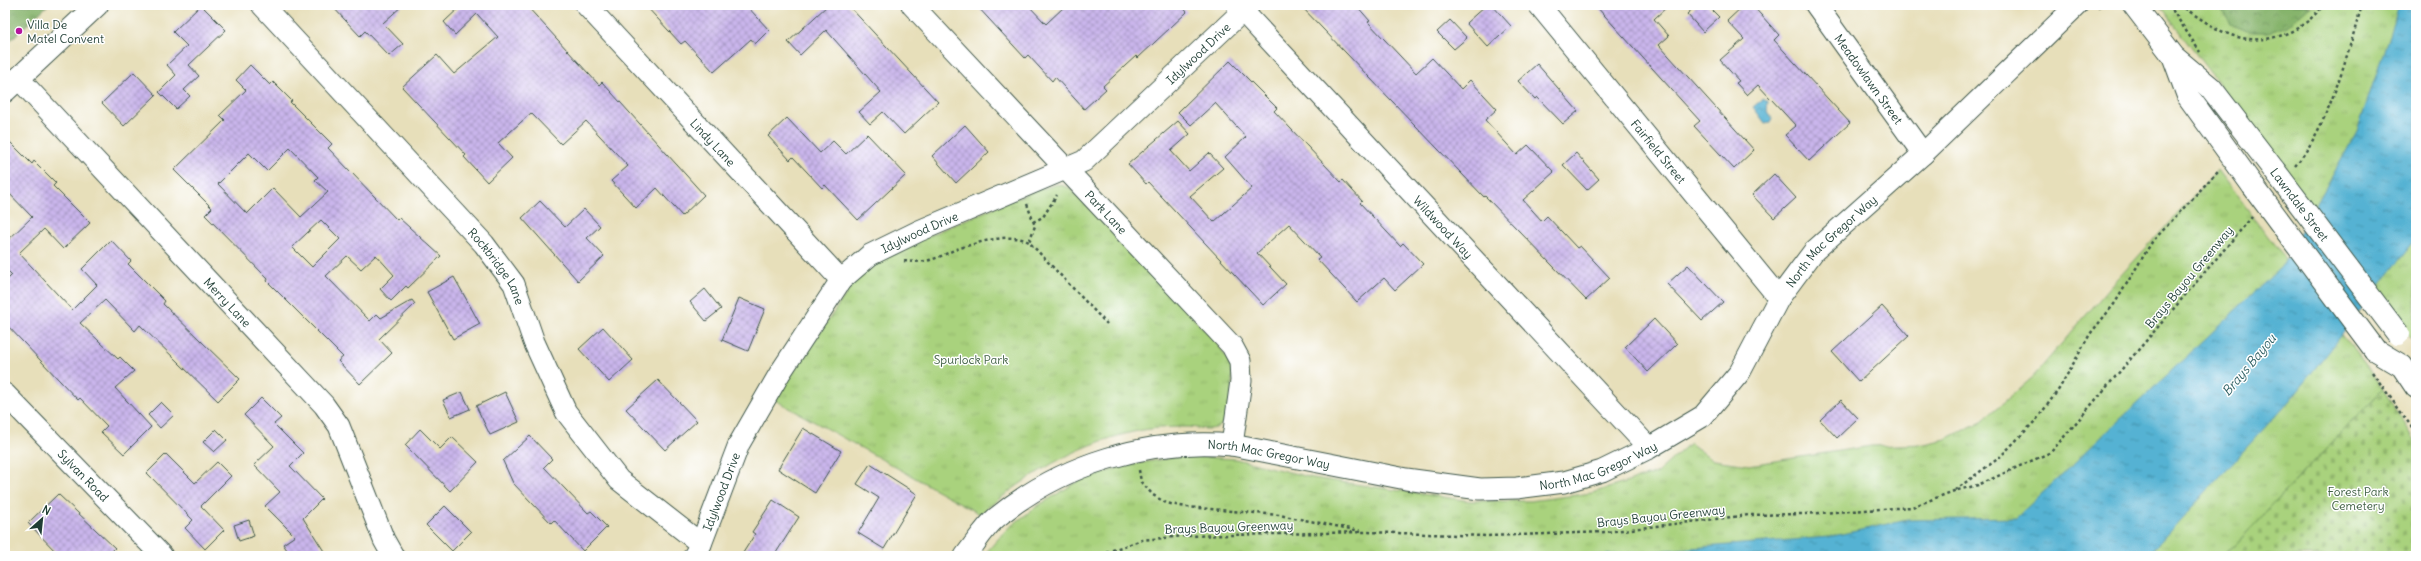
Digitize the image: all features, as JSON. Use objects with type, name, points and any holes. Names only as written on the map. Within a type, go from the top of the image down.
[{"type":"main road","points":[[12,84],[97,5]]},
{"type":"main road","name":"Lawndale Street","points":[[2134,5],[2174,57],[2211,88],[2283,170],[2398,334],[2402,366],[2416,387]]},
{"type":"main road","name":"Lawndale Street","points":[[2174,57],[2188,96],[2253,186],[2371,358],[2402,366]]},
{"type":"street","name":"Rockbridge Lane","points":[[262,5],[484,244],[514,284],[534,342],[566,412],[619,480],[697,550]]},
{"type":"street","name":"Lindy Lane","points":[[586,5],[841,280]]},
{"type":"street","name":"Park Lane","points":[[912,5],[1232,346],[1240,361],[1241,381],[1232,445]]},
{"type":"street","name":"Fairfield Street","points":[[1539,5],[1779,298]]},
{"type":"street","name":"Meadowlawn Street","points":[[1816,5],[1923,154]]},
{"type":"street","name":"North Mac Gregor Way","points":[[965,556],[995,519],[1041,486],[1085,467],[1137,450],[1168,444],[1204,443],[1232,445],[1406,479],[1480,489],[1517,488],[1564,482],[1602,471],[1649,448],[1704,416],[1740,372],[1779,298],[1814,252],[1923,154],[2077,5]]},
{"type":"street","name":"Idylwood Drive","points":[[697,550],[739,444],[780,373],[841,280],[870,255],[919,232],[1084,161],[1243,7]]},
{"type":"street","name":"Wildwood Way","points":[[1243,7],[1649,448]]},
{"type":"street","name":"Merry Lane","points":[[12,84],[324,405],[339,426],[384,540],[393,556]]},
{"type":"street","name":"Sylvan Road","points":[[5,394],[162,556]]},
{"type":"path","points":[[2098,5],[2101,10]]},
{"type":"path","points":[[2169,5],[2175,15]]},
{"type":"path","points":[[2180,5],[2209,24],[2241,38],[2268,39],[2289,33],[2314,17],[2323,5]]},
{"type":"path","points":[[2283,170],[2302,158],[2324,115],[2344,68],[2362,5]]},
{"type":"path","name":"Brays Bayou Greenway","points":[[1954,491],[2000,458],[2036,419],[2058,390],[2090,334],[2115,303],[2152,242],[2218,170]]},
{"type":"path","points":[[1033,222],[1043,217],[1061,190]]},
{"type":"path","points":[[1027,198],[1035,226],[1029,242]]},
{"type":"path","name":"Brays Bayou Greenway","points":[[1096,556],[1142,540],[1185,536],[1366,532],[1486,536],[1606,532],[1749,515],[1804,514],[1912,507],[1954,491],[1978,485],[2051,452],[2256,212]]},
{"type":"path","points":[[898,261],[926,261],[959,248],[1012,237],[1029,242],[1107,324]]},
{"type":"path","points":[[2371,358],[2416,433]]},
{"type":"path","name":"Brays Bayou Greenway","points":[[1137,450],[1141,482],[1153,495],[1166,503],[1186,507],[1279,515],[1366,532]]},
{"type":"green space","points":[[5,5],[48,5],[5,45]]},
{"type":"green space","points":[[2159,5],[2416,5],[2415,344]]},
{"type":"green space","points":[[2218,5],[2311,5],[2287,26],[2269,32],[2249,32],[2231,24]]},
{"type":"green space","points":[[2218,170],[2383,389],[2235,545],[2221,556],[983,556],[1007,529],[1036,507],[1080,480],[1128,465],[1183,456],[1236,459],[1313,478],[1470,501],[1530,501],[1592,493],[1657,473],[1690,443],[1713,460],[1749,465],[1871,446],[1924,444],[1946,439],[1982,421],[2033,377],[2111,286]]},
{"type":"green space","name":"Spurlock Park","points":[[1058,184],[1070,188],[1218,344],[1230,365],[1232,378],[1229,407],[1224,422],[1220,426],[1212,429],[1181,427],[1146,430],[1111,438],[1091,445],[1033,475],[997,500],[980,514],[775,400],[862,270],[888,253],[1031,192]]},
{"type":"green space","name":"Forest Park Cemetery","points":[[2383,389],[2416,443],[2416,556],[2221,556],[2235,545]]},
{"type":"water","name":"Brays Bayou","points":[[2399,5],[2416,5],[2416,239],[2291,399],[2147,556],[1503,556],[1605,555],[1828,537],[1907,520],[2016,518],[2281,267],[2357,132]]},
{"type":"water","points":[[1763,99],[1768,102],[1767,111],[1772,118],[1770,122],[1765,123],[1753,107]]},
{"type":"building","points":[[201,5],[226,30],[189,65],[199,76],[184,90],[190,96],[176,109],[159,92],[176,75],[167,65],[187,46],[173,32]]},
{"type":"building","points":[[331,5],[403,5],[383,23],[403,44],[389,56],[365,31],[360,36]]},
{"type":"building","points":[[462,5],[526,5],[599,85],[602,82],[704,195],[682,216],[657,188],[636,208],[611,181],[628,166],[586,121],[561,144],[531,113],[498,143],[512,158],[487,182],[464,157],[466,155],[402,87],[437,55],[454,74],[498,37],[477,14],[455,35],[444,22]]},
{"type":"building","points":[[645,5],[746,5],[769,30],[755,44],[751,39],[714,72],[685,41],[681,44]]},
{"type":"building","points":[[828,5],[848,5],[938,102],[904,134],[883,112],[870,124],[859,112],[881,92],[826,30],[800,55],[788,42]]},
{"type":"building","points":[[976,5],[1028,5],[1046,24],[1066,5],[1181,5],[1187,12],[1138,58],[1136,56],[1103,86],[1106,89],[1084,109],[1055,77],[1052,81],[1028,55],[1025,58]]},
{"type":"building","points":[[1300,5],[1356,5],[1370,21],[1368,22],[1416,73],[1432,58],[1461,89],[1470,80],[1497,109],[1485,120],[1517,155],[1528,145],[1554,172],[1523,200],[1542,221],[1547,216],[1577,248],[1580,246],[1610,278],[1586,300],[1485,196],[1484,197]]},
{"type":"building","points":[[1486,5],[1492,5],[1511,26],[1488,47],[1466,23]]},
{"type":"building","points":[[1595,5],[1669,5],[1654,19],[1669,36],[1659,45],[1754,150],[1734,169],[1694,126],[1700,121]]},
{"type":"building","points":[[1697,5],[1707,5],[1719,17],[1703,32],[1687,14]]},
{"type":"building","points":[[1744,5],[1752,5],[1779,35],[1774,40],[1850,123],[1809,161],[1785,135],[1796,126],[1758,85],[1747,95],[1736,83],[1739,81],[1720,60],[1744,39],[1727,21]]},
{"type":"building","points":[[1450,20],[1467,38],[1454,49],[1437,32]]},
{"type":"building","points":[[1230,61],[1277,108],[1274,111],[1341,182],[1343,180],[1362,201],[1360,203],[1400,246],[1403,243],[1423,264],[1395,290],[1384,278],[1357,302],[1317,259],[1320,257],[1289,224],[1257,253],[1286,284],[1263,305],[1148,182],[1146,184],[1128,164],[1178,121],[1190,134],[1171,151],[1189,171],[1209,153],[1223,168],[1190,196],[1214,222],[1252,188],[1225,157],[1246,137],[1215,103],[1191,125],[1178,112]]},
{"type":"building","points":[[1537,64],[1578,111],[1563,124],[1537,97],[1535,99],[1518,81]]},
{"type":"building","points":[[250,65],[270,85],[273,82],[292,101],[290,102],[332,144],[328,148],[397,220],[399,218],[441,256],[408,288],[406,286],[391,301],[380,289],[394,275],[376,255],[361,269],[347,256],[326,276],[370,321],[377,314],[381,318],[412,300],[415,304],[379,339],[392,353],[360,384],[338,361],[343,357],[267,281],[268,279],[205,215],[212,208],[174,170],[225,120],[220,115],[246,90],[236,80]],"holes":[[[290,148],[318,177],[315,180],[328,192],[301,217],[273,188],[247,214],[218,184],[249,153],[267,171]],[[321,220],[340,239],[312,267],[292,247]]]},
{"type":"building","points":[[134,72],[156,95],[124,126],[102,103]]},
{"type":"building","points":[[787,118],[820,153],[833,141],[846,154],[867,134],[906,175],[858,220],[825,185],[822,188],[793,157],[790,160],[768,136]]},
{"type":"building","points":[[965,125],[989,152],[956,183],[932,156]]},
{"type":"building","points":[[5,137],[32,164],[34,161],[56,183],[53,186],[90,223],[63,249],[44,229],[19,253],[72,310],[97,285],[82,269],[111,240],[131,261],[128,264],[165,301],[163,304],[240,379],[218,401],[140,325],[135,331],[105,300],[80,323],[118,359],[120,357],[134,371],[115,388],[151,427],[124,454],[101,432],[107,426],[80,398],[78,400],[5,323],[5,282],[12,275],[5,268],[5,239],[7,241],[32,217],[5,189]]},
{"type":"building","points":[[1576,153],[1599,179],[1587,190],[1563,165]]},
{"type":"building","points":[[1774,174],[1796,198],[1774,218],[1752,195]]},
{"type":"building","points":[[540,201],[565,227],[584,209],[600,226],[587,238],[604,256],[578,281],[522,218]]},
{"type":"building","points":[[1688,265],[1723,302],[1702,321],[1667,284]]},
{"type":"building","points":[[454,277],[480,324],[453,339],[427,292]]},
{"type":"building","points":[[705,289],[721,309],[706,321],[690,302]]},
{"type":"building","points":[[739,298],[765,309],[748,351],[722,340]]},
{"type":"building","points":[[1882,306],[1909,336],[1859,382],[1832,352]]},
{"type":"building","points":[[1654,319],[1677,344],[1648,372],[1625,347]]},
{"type":"building","points":[[603,327],[633,360],[609,382],[579,349]]},
{"type":"building","points":[[658,380],[697,421],[665,450],[626,409]]},
{"type":"building","points":[[462,392],[470,409],[451,417],[443,400]]},
{"type":"building","points":[[505,392],[519,422],[490,435],[476,406]]},
{"type":"building","points":[[261,398],[281,418],[274,424],[303,453],[290,466],[322,499],[303,518],[327,556],[291,556],[283,544],[295,536],[265,506],[280,492],[254,465],[274,446],[244,415]]},
{"type":"building","points":[[1841,400],[1858,418],[1837,438],[1820,420]]},
{"type":"building","points":[[161,402],[174,415],[160,428],[148,415]]},
{"type":"building","points":[[803,428],[841,451],[815,493],[778,469]]},
{"type":"building","points":[[216,429],[227,440],[214,452],[203,442]]},
{"type":"building","points":[[420,429],[440,449],[452,437],[478,462],[450,491],[405,445]]},
{"type":"building","points":[[530,436],[552,459],[544,467],[588,513],[591,511],[607,527],[583,551],[554,520],[551,523],[513,483],[503,461]]},
{"type":"building","points":[[166,454],[195,483],[217,462],[231,476],[201,506],[224,530],[205,549],[185,528],[193,520],[147,473]]},
{"type":"building","points":[[870,464],[917,494],[884,549],[858,533],[879,498],[857,484]]},
{"type":"building","points":[[58,494],[115,548],[107,556],[60,556],[28,523]]},
{"type":"building","points":[[773,500],[799,517],[774,556],[741,556],[755,534],[752,532]]},
{"type":"building","points":[[445,506],[471,532],[452,551],[426,525]]},
{"type":"building","points":[[249,520],[254,536],[239,541],[234,525]]},
{"type":"place","name":"Villa De Matel Convent","points":[[19,31]]}]
